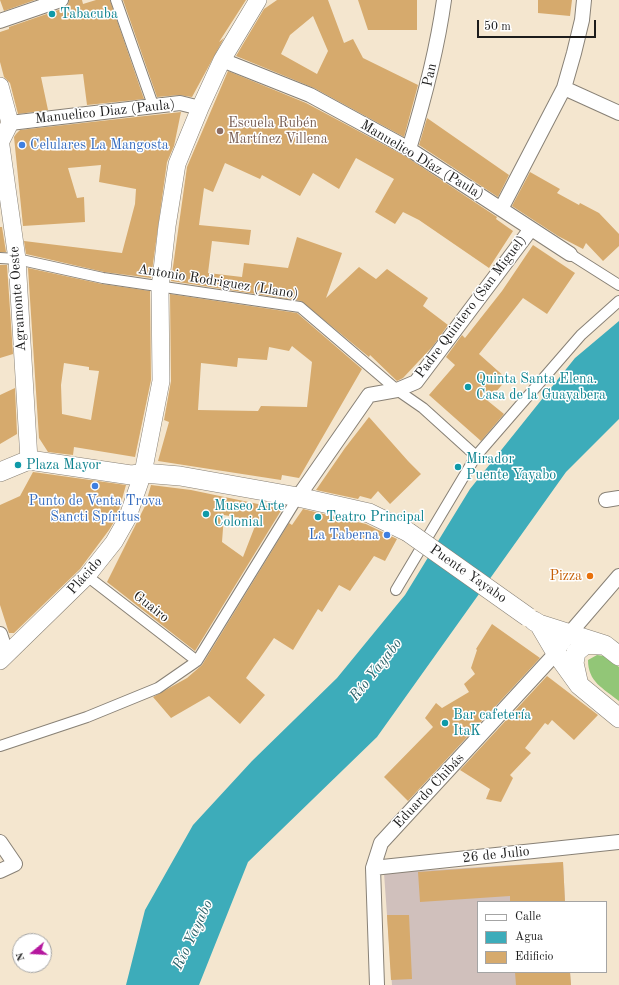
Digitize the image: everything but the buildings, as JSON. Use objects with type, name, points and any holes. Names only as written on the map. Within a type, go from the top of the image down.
[{"type":"main road","points":[[0,472],[29,460]]},
{"type":"main road","name":"Puente Yayabo","points":[[29,460],[131,475],[143,473],[180,476],[298,497],[369,513],[408,532],[534,620]]},
{"type":"main road","points":[[534,620],[570,633],[612,651]]},
{"type":"main road","points":[[534,620],[579,685],[619,718]]},
{"type":"main road","points":[[579,685],[574,669],[576,652],[586,644],[594,643],[612,651]]},
{"type":"street","points":[[0,21],[61,0]]},
{"type":"street","points":[[116,0],[153,105]]},
{"type":"street","name":"Plácido","points":[[3,658],[87,576],[114,542],[127,519],[143,473],[161,382],[160,288],[167,226],[177,164],[222,60],[258,0]]},
{"type":"street","name":"Pan","points":[[409,149],[425,96],[439,38],[444,0]]},
{"type":"street","points":[[501,209],[564,88],[582,20],[584,0]]},
{"type":"street","name":"Manuelico Díaz (Paula)","points":[[222,60],[310,95],[409,149],[570,254]]},
{"type":"street","points":[[0,86],[10,123],[1,140]]},
{"type":"street","points":[[564,88],[619,113]]},
{"type":"street","name":"Manuelico Diaz (Paula)","points":[[10,123],[153,105],[180,103],[200,108]]},
{"type":"street","name":"Agramonte Oeste","points":[[1,140],[8,258],[29,460]]},
{"type":"street","name":"Padre Quintero (San Miguel)","points":[[0,746],[87,717],[158,688],[197,661],[298,497],[369,395],[397,390],[416,382],[531,229]]},
{"type":"street","points":[[570,254],[619,285]]},
{"type":"street","name":"Antonio Rodriguez (Llano)","points":[[8,258],[103,278],[160,288],[300,307],[397,390],[423,408],[476,456]]},
{"type":"street","points":[[396,590],[476,456],[581,334],[619,301]]},
{"type":"street","name":"Guairo","points":[[87,576],[197,661]]},
{"type":"street","name":"Eduardo Chibás","points":[[377,985],[373,868],[381,843],[556,653],[570,633],[619,576]]},
{"type":"street","points":[[0,634],[3,658]]},
{"type":"street","points":[[0,842],[15,864],[0,871]]},
{"type":"street","name":"26 de Julio","points":[[373,868],[619,842]]},
{"type":"shaded area","points":[[563,862],[565,901],[477,901],[477,973],[570,973],[571,985],[392,985],[384,873]]},
{"type":"green space","points":[[597,655],[605,656],[619,667],[619,701],[602,688],[591,674],[588,660]]},
{"type":"water","name":"Río Yayabo","points":[[619,321],[619,419],[566,472],[377,737],[248,862],[199,985],[126,985],[145,910],[193,825],[252,761],[337,678],[405,595],[470,489],[575,358]]},
{"type":"place","name":"Tabacuba","points":[[52,14]]},
{"type":"place","name":"Escuela Rubén Martínez Villena","points":[[220,131]]},
{"type":"place","name":"Celulares La Mangosta","points":[[22,145]]},
{"type":"place","name":"Quinta Santa Elena. Casa de la Guayabera","points":[[468,387]]},
{"type":"place","name":"Plaza Mayor","points":[[18,465]]},
{"type":"place","name":"Mirador Puente Yayabo","points":[[458,467]]},
{"type":"place","name":"Punto de Venta Trova Sancti Spíritus","points":[[95,486]]},
{"type":"place","name":"Museo Arte Colonial","points":[[206,514]]},
{"type":"place","name":"Teatro Principal","points":[[318,517]]},
{"type":"place","name":"La Taberna","points":[[387,535]]},
{"type":"place","name":"Pizza","points":[[590,576]]},
{"type":"place","name":"Bar cafetería ItaK","points":[[445,723]]}]
